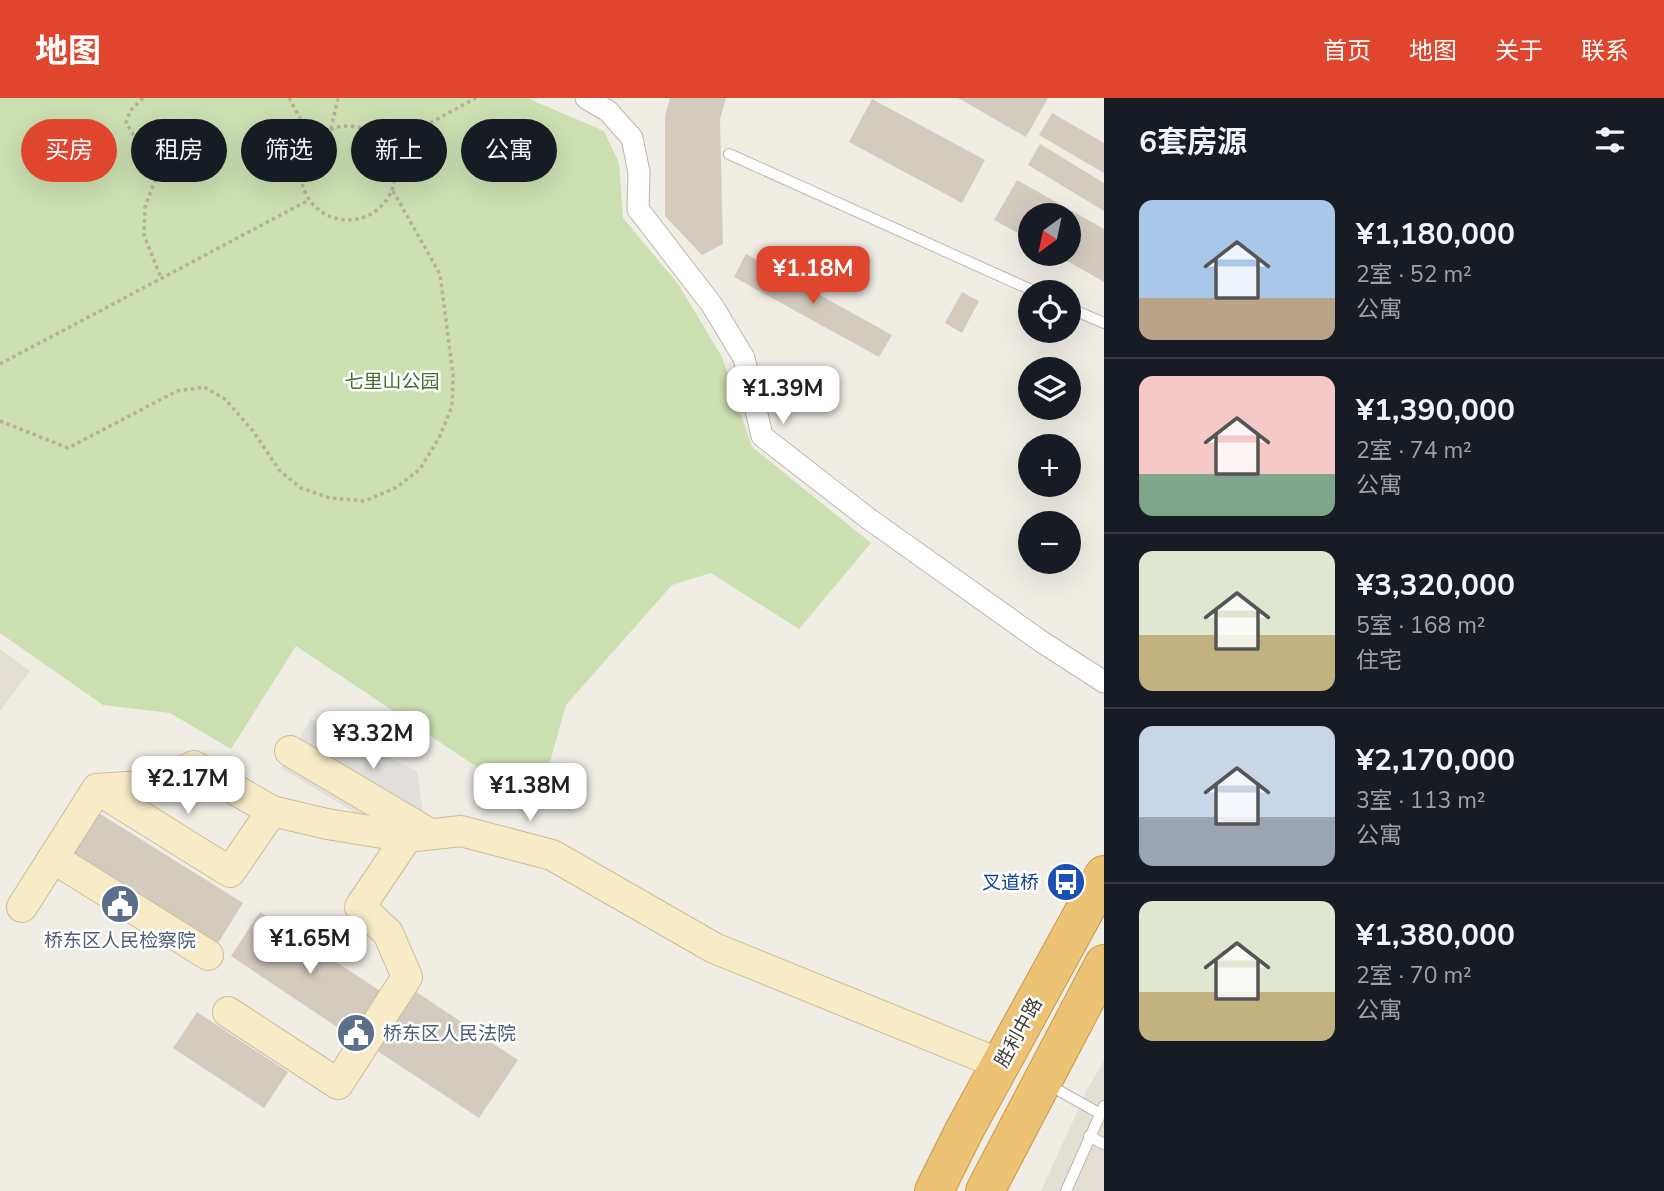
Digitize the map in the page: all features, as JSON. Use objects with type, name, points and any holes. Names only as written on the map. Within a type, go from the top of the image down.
[{"type":"highway","name":"胜利中路","points":[[934,1191],[1104,874]]},
{"type":"highway","points":[[985,1191],[1104,964]]},
{"type":"street","points":[[586,98],[608,111],[632,138],[639,172],[638,209],[712,305],[744,358],[762,436],[869,519],[1042,642],[1104,682]]},
{"type":"street","points":[[290,751],[419,835]]},
{"type":"street","points":[[97,789],[159,782],[194,766],[272,811],[327,824],[419,835],[461,831],[552,855],[714,948],[1000,1064]]},
{"type":"street","points":[[97,789],[230,873],[272,811]]},
{"type":"street","points":[[22,907],[97,789]]},
{"type":"street","points":[[228,1012],[338,1084],[407,977],[388,933],[360,907],[419,835]]},
{"type":"street","points":[[53,858],[208,955]]},
{"type":"lane","points":[[729,155],[1018,284]]},
{"type":"lane","points":[[1081,313],[1104,323]]},
{"type":"lane","points":[[1042,1081],[1102,1110],[1066,1191]]},
{"type":"lane","points":[[1089,1136],[1104,1144]]},
{"type":"path","points":[[143,98],[130,111],[126,123],[140,145],[163,160],[145,208],[144,234],[161,278]]},
{"type":"path","points":[[289,98],[300,119]]},
{"type":"path","points":[[333,119],[338,98]]},
{"type":"path","points":[[437,119],[476,98]]},
{"type":"path","points":[[301,182],[315,208],[328,217],[344,221],[359,220],[373,214],[385,204],[395,182]]},
{"type":"path","points":[[0,421],[68,448],[177,391],[204,387],[225,399],[253,431],[280,471],[301,488],[330,498],[365,501],[397,487],[420,469],[439,438],[452,406],[453,375],[440,274],[393,191]]},
{"type":"path","points":[[0,364],[309,200]]},
{"type":"shaded area","points":[[0,649],[30,671],[0,711]]},
{"type":"shaded area","points":[[311,719],[417,771],[424,818],[365,819],[281,768]]},
{"type":"shaded area","points":[[1104,1061],[1104,1191],[1041,1191],[1089,1086]]},
{"type":"green space","name":"七里山公园","points":[[0,98],[527,98],[604,131],[619,163],[623,218],[678,284],[722,357],[752,447],[871,543],[799,629],[711,573],[672,585],[566,705],[543,787],[486,773],[296,646],[231,749],[170,713],[103,705],[0,633]]},
{"type":"building","points":[[670,98],[726,98],[720,119],[723,244],[702,255],[665,216],[665,116]]},
{"type":"building","points":[[958,98],[1048,98],[1026,137]]},
{"type":"building","points":[[872,99],[985,160],[962,203],[849,142]]},
{"type":"building","points":[[1052,113],[1104,143],[1104,173],[1039,135]]},
{"type":"building","points":[[1040,144],[1104,183],[1104,211],[1028,165]]},
{"type":"building","points":[[1017,180],[1058,203],[1018,203],[1018,233],[994,220]]},
{"type":"building","points":[[1082,217],[1104,229],[1104,282],[1076,266],[1082,266]]},
{"type":"building","points":[[746,254],[892,335],[879,357],[734,277]]},
{"type":"building","points":[[962,292],[979,301],[962,333],[945,323]]},
{"type":"building","points":[[94,810],[243,903],[215,948],[66,855]]},
{"type":"building","points":[[260,912],[388,996],[358,1041],[231,956]]},
{"type":"building","points":[[412,989],[518,1060],[479,1118],[373,1048]]},
{"type":"building","points":[[197,1012],[288,1072],[264,1108],[173,1048]]},
{"type":"place","name":"叉道桥","points":[[1066,882]]},
{"type":"place","name":"桥东区人民检察院","points":[[120,904]]},
{"type":"place","name":"桥东区人民法院","points":[[356,1033]]}]
